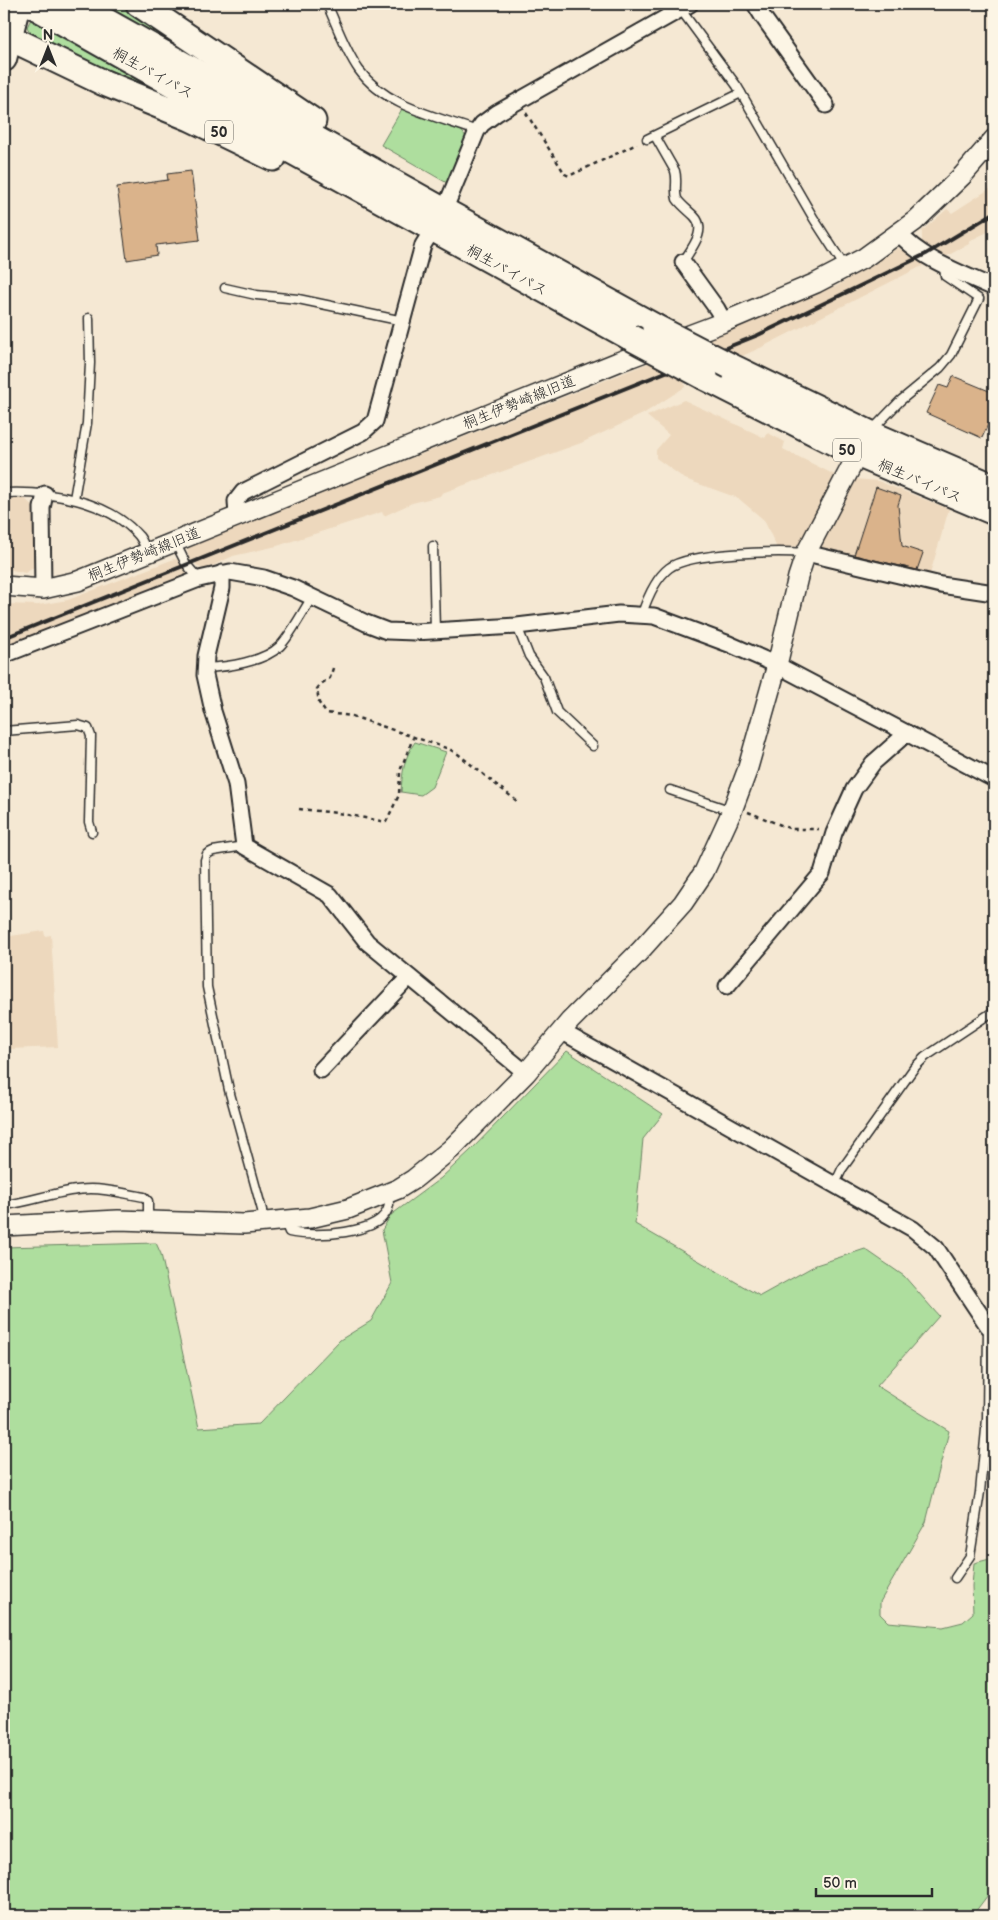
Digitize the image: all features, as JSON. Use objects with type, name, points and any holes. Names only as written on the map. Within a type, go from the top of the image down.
[{"type":"highway","name":"桐生バイパス","points":[[31,4],[438,220],[730,366],[869,433],[994,488]]},
{"type":"highway","name":"桐生バイパス","points":[[75,4],[438,220],[630,337],[857,454],[994,512]]},
{"type":"highway","name":"50","points":[[139,4],[340,139],[415,181],[438,220]]},
{"type":"highway","name":"50","points":[[5,44],[190,118],[386,215],[438,220]]},
{"type":"main road","points":[[5,44],[18,4]]},
{"type":"street","points":[[755,4],[826,105]]},
{"type":"street","points":[[237,516],[236,501],[244,492],[370,427],[378,413],[423,245],[438,220],[477,131],[482,124],[518,101],[686,7]]},
{"type":"street","name":"桐生伊勢崎線旧道","points":[[4,586],[43,589],[78,581],[618,362],[779,300],[864,258],[899,233],[943,196],[994,139]]},
{"type":"street","points":[[899,233],[914,248],[994,288]]},
{"type":"street","points":[[683,262],[717,309],[724,322]]},
{"type":"street","points":[[4,1226],[148,1220],[224,1224],[264,1223],[330,1214],[364,1204],[388,1194],[414,1179],[451,1149],[526,1074],[561,1030],[640,950],[683,903],[704,872],[747,771],[778,665],[798,577],[806,554],[869,433]]},
{"type":"street","points":[[43,589],[42,508],[45,494]]},
{"type":"street","points":[[806,554],[941,585],[994,593]]},
{"type":"street","points":[[4,655],[199,579],[222,573],[238,572],[264,578],[312,597],[379,629],[396,632],[517,626],[619,614],[642,614],[671,621],[778,665],[994,779]]},
{"type":"street","points":[[222,573],[222,588],[207,648],[205,668],[208,696],[236,784],[244,846],[330,895],[359,934],[526,1074]]},
{"type":"street","points":[[727,986],[822,873],[838,824],[864,774],[873,763],[907,733]]},
{"type":"street","points":[[321,1070],[409,977]]},
{"type":"street","points":[[561,1030],[913,1229],[930,1241],[991,1324]]},
{"type":"lane","points":[[327,4],[358,68],[373,86],[410,107],[477,131]]},
{"type":"lane","points":[[686,7],[741,93],[814,220],[845,268]]},
{"type":"lane","points":[[647,140],[741,93]]},
{"type":"lane","points":[[655,136],[675,171],[678,200],[696,218],[699,225],[698,236],[683,262]]},
{"type":"lane","points":[[869,433],[879,425],[900,401],[940,368],[951,355],[979,299],[946,276],[944,264]]},
{"type":"lane","points":[[225,288],[256,295],[298,299],[403,321]]},
{"type":"lane","points":[[74,500],[87,423],[90,363],[89,318]]},
{"type":"lane","points":[[4,493],[45,494],[74,500],[116,518],[140,537],[148,553]]},
{"type":"lane","points":[[175,542],[186,564],[199,579]]},
{"type":"lane","points":[[433,546],[435,631]]},
{"type":"lane","points":[[642,614],[661,576],[668,569],[685,560],[789,552],[806,554]]},
{"type":"lane","points":[[205,668],[239,664],[266,655],[278,648],[312,597]]},
{"type":"lane","points":[[517,626],[529,656],[544,678],[557,712],[593,746]]},
{"type":"lane","points":[[4,731],[78,725],[88,728],[91,736],[89,822],[92,832]]},
{"type":"lane","points":[[670,790],[732,809]]},
{"type":"lane","points":[[244,846],[213,850],[207,854],[205,860],[206,981],[223,1064],[264,1223]]},
{"type":"lane","points":[[835,1184],[842,1169],[914,1068],[936,1049],[994,1011]]},
{"type":"lane","points":[[4,1205],[73,1190],[109,1190],[144,1197],[148,1201],[148,1220]]},
{"type":"lane","points":[[955,1578],[970,1556],[980,1492],[988,1419],[991,1324]]},
{"type":"path","points":[[518,101],[565,174],[569,176],[647,140]]},
{"type":"path","points":[[333,668],[330,678],[317,689],[319,703],[323,711],[352,716],[458,754],[518,802]]},
{"type":"path","points":[[299,809],[338,813],[386,822],[399,795],[400,771],[413,738]]},
{"type":"path","points":[[732,809],[790,829],[813,830],[838,824]]},
{"type":"shaded area","points":[[994,186],[994,229],[971,240],[969,244],[945,257],[922,245],[922,231],[947,209],[952,213]]},
{"type":"shaded area","points":[[898,248],[925,261],[924,265],[760,348],[742,356],[735,355],[684,380],[685,387],[643,414],[581,443],[442,493],[440,496],[412,503],[384,516],[382,512],[277,546],[233,556],[206,569],[200,568],[189,558],[187,548],[771,314],[827,288],[837,286]]},
{"type":"shaded area","points":[[684,400],[765,438],[768,433],[785,442],[783,449],[837,476],[799,546],[777,548],[764,520],[738,498],[685,479],[656,458],[656,450],[669,435],[647,416]]},
{"type":"shaded area","points":[[855,479],[878,481],[949,509],[930,574],[823,550],[820,543]]},
{"type":"shaded area","points":[[4,499],[25,499],[34,507],[37,566],[25,573],[4,568]]},
{"type":"shaded area","points":[[174,559],[178,560],[189,575],[169,581],[4,647],[4,604],[38,605],[68,600]]},
{"type":"shaded area","points":[[44,931],[45,936],[51,935],[58,1047],[9,1049],[10,1083],[4,1083],[4,937]]},
{"type":"green space","points":[[97,4],[132,4],[290,111]]},
{"type":"green space","points":[[33,15],[268,148],[29,38],[31,34],[27,27]]},
{"type":"green space","points":[[402,109],[461,130],[466,137],[447,183],[381,145]]},
{"type":"green space","points":[[415,742],[446,752],[432,787],[421,795],[401,792],[404,766]]},
{"type":"green space","points":[[567,1051],[663,1114],[643,1139],[635,1224],[760,1296],[816,1265],[865,1249],[904,1276],[939,1316],[877,1386],[949,1431],[926,1522],[880,1602],[880,1614],[888,1622],[943,1627],[963,1622],[973,1613],[972,1586],[974,1563],[994,1558],[994,1887],[972,1916],[4,1916],[4,1247],[156,1243],[161,1254],[199,1428],[259,1424],[340,1340],[371,1321],[392,1283],[382,1230],[391,1215],[441,1178],[471,1150]]},
{"type":"building","points":[[191,171],[200,240],[156,245],[157,255],[127,260],[117,187],[168,180],[167,174]]},
{"type":"building","points":[[953,376],[994,393],[994,411],[982,438],[926,413],[939,385],[948,388]]},
{"type":"building","points":[[876,487],[901,496],[898,505],[902,546],[923,553],[917,570],[854,555]]},
{"type":"railway","points":[[4,638],[758,335],[926,254],[994,213]]}]
